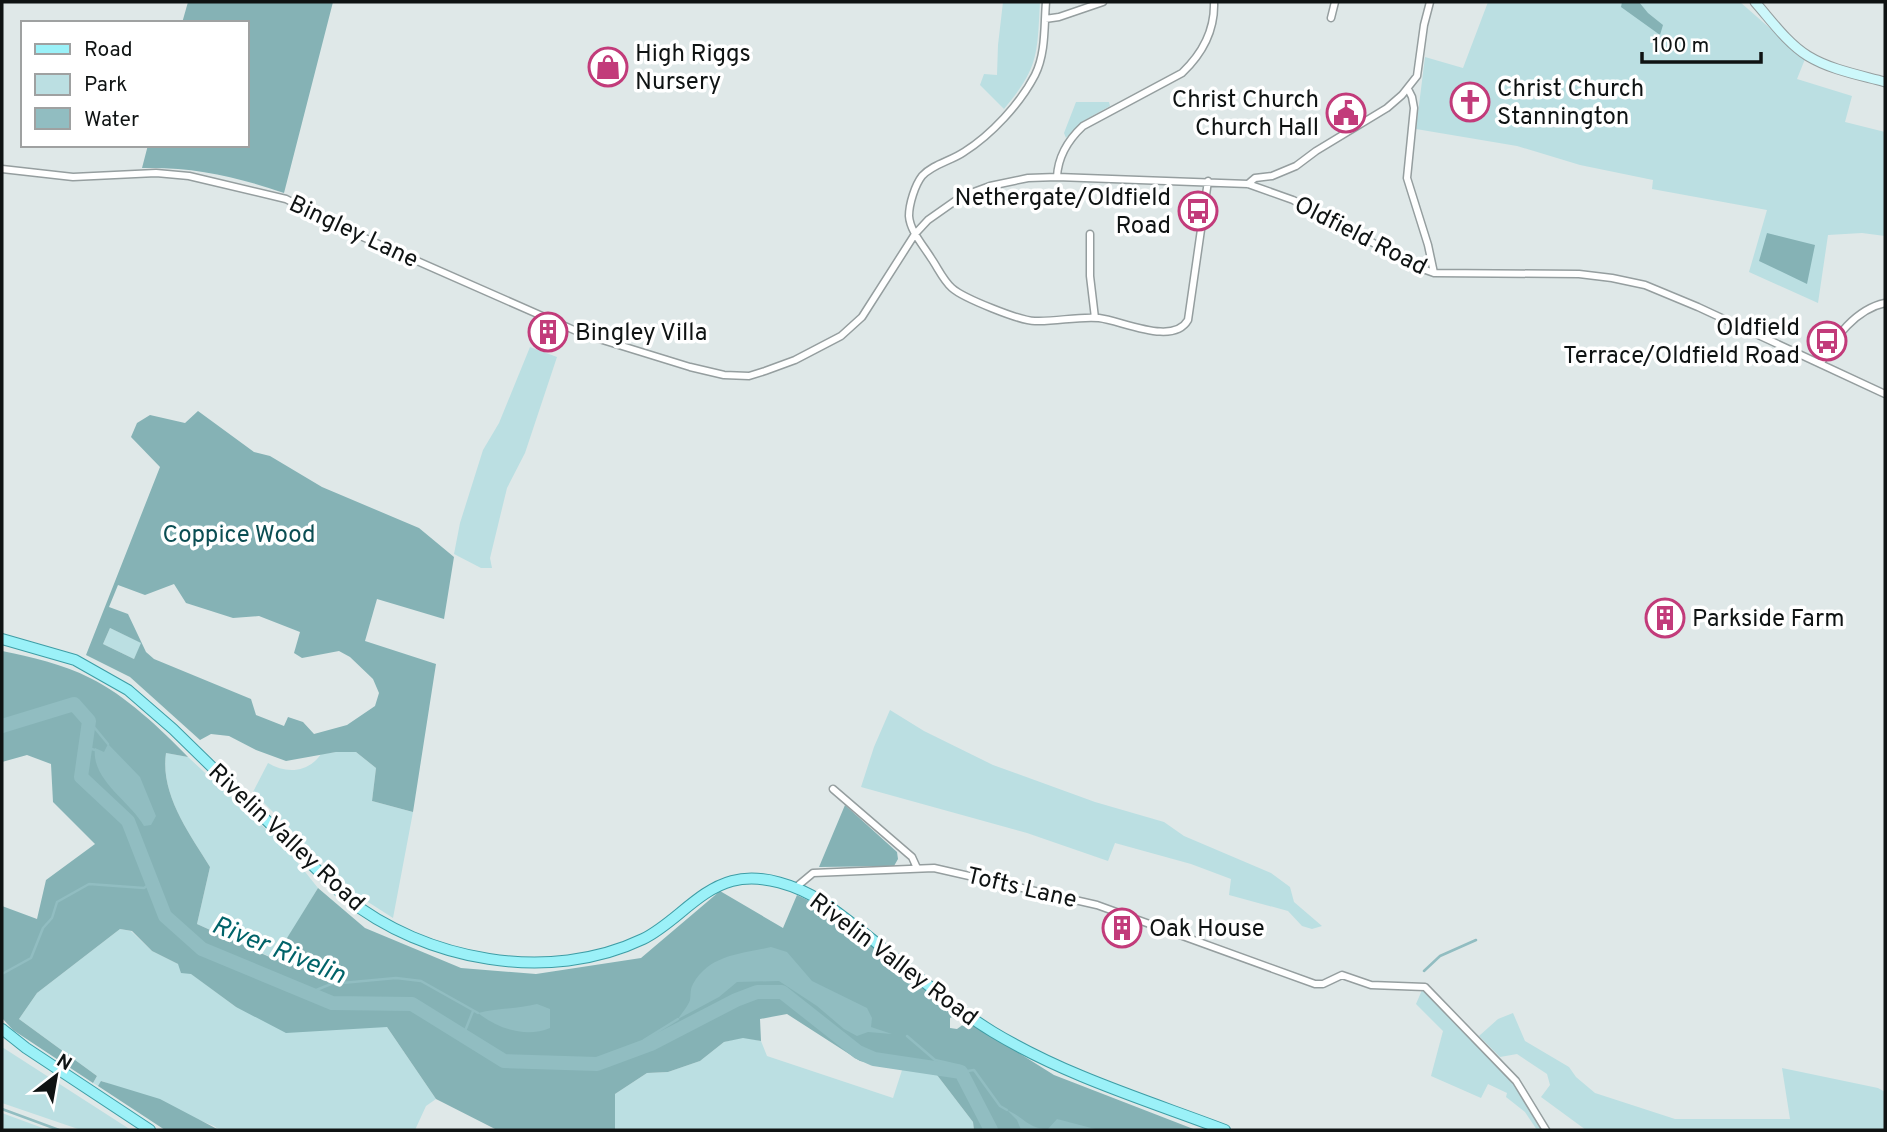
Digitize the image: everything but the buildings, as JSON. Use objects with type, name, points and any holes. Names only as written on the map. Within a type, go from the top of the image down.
[{"type":"main road","points":[[1755,2],[1790,41],[1808,56],[1844,71],[1885,82]]},
{"type":"main road","name":"Rivelin Valley Road","points":[[2,639],[63,656],[90,667],[128,690],[173,729],[345,897],[375,918],[437,947],[466,954],[533,962],[585,958],[608,953],[643,939],[672,921],[712,890],[732,881],[759,880],[795,888],[823,902],[976,1021],[1023,1049],[1073,1074],[1224,1130]]},
{"type":"main road","points":[[2,1029],[26,1048],[150,1130]]},
{"type":"street","points":[[1046,2],[1042,54],[1031,81],[1014,104],[974,145],[932,168],[919,181],[909,216],[915,234],[946,281],[961,294],[1028,321],[1095,318],[1175,332],[1184,327],[1188,320],[1208,181]]},
{"type":"street","points":[[1045,19],[1103,2]]},
{"type":"street","points":[[1057,177],[1060,155],[1072,136],[1083,126],[1182,73],[1191,65],[1212,28],[1214,2]]},
{"type":"street","points":[[1331,18],[1334,2]]},
{"type":"street","points":[[1248,184],[1255,178],[1285,173],[1387,108],[1408,89],[1419,69],[1424,24],[1430,2]]},
{"type":"street","points":[[1408,89],[1414,108],[1407,178],[1434,273]]},
{"type":"street","name":"Bingley Lane","points":[[2,169],[74,177],[156,173],[189,176],[286,199],[349,231],[583,334],[690,367],[749,376],[795,360],[841,336],[862,317],[915,234]]},
{"type":"street","name":"Oldfield Road","points":[[915,234],[940,211],[971,193],[1009,181],[1057,177],[1248,184],[1293,200],[1410,264],[1434,273],[1579,274],[1645,285],[1699,307],[1885,394]]},
{"type":"street","points":[[1090,234],[1095,318]]},
{"type":"street","points":[[1090,253],[1100,253]]},
{"type":"street","points":[[1821,363],[1831,344],[1853,322],[1864,312],[1885,303]]},
{"type":"street","points":[[833,789],[912,858],[917,868]]},
{"type":"street","name":"Tofts Lane","points":[[795,888],[813,873],[917,868],[950,871],[1097,905],[1315,984],[1323,984],[1342,975],[1371,985],[1425,987],[1516,1081],[1546,1130]]},
{"type":"green space","points":[[188,2],[333,2],[284,193],[214,174],[180,169],[142,168],[147,147],[248,147],[248,21],[183,21]]},
{"type":"green space","points":[[1003,2],[1040,2],[1034,60],[1024,82],[1004,109],[980,85],[984,74],[997,75]]},
{"type":"green space","points":[[1488,2],[1740,2],[1805,59],[1797,79],[1852,96],[1845,122],[1885,132],[1885,236],[1862,233],[1828,235],[1818,303],[1749,272],[1767,210],[1652,189],[1653,180],[1580,165],[1517,146],[1416,129],[1425,57],[1463,68]]},
{"type":"green space","points":[[1622,2],[1639,2],[1663,25],[1660,35],[1621,7]]},
{"type":"green space","points":[[1076,102],[1109,102],[1110,106],[1083,121],[1066,138],[1064,133]]},
{"type":"green space","points":[[1767,233],[1815,245],[1807,284],[1759,261]]},
{"type":"green space","points":[[530,347],[557,357],[525,453],[507,488],[490,558],[492,568],[481,568],[454,554],[460,523],[483,450],[499,423]]},
{"type":"green space","name":"Coppice Wood","points":[[198,411],[254,452],[270,456],[322,487],[419,528],[454,557],[444,619],[377,599],[365,641],[436,664],[413,812],[372,801],[376,768],[356,752],[336,752],[286,761],[229,736],[211,734],[200,740],[130,677],[86,655],[160,467],[131,437],[137,423],[150,415],[185,423]],"holes":[[[174,584],[186,603],[233,618],[259,616],[300,632],[294,653],[302,658],[339,651],[350,657],[373,679],[379,693],[375,706],[347,725],[314,734],[303,722],[288,717],[284,726],[256,715],[251,699],[154,659],[146,652],[128,614],[109,607],[118,585],[145,595]],[[110,628],[141,643],[134,659],[103,644]]]},
{"type":"green space","points":[[110,628],[142,643],[134,659],[103,644]]},
{"type":"green space","points":[[2,651],[58,665],[103,685],[142,713],[188,757],[166,753],[165,768],[167,783],[178,813],[210,867],[197,924],[274,959],[318,888],[365,928],[461,968],[536,974],[641,958],[720,891],[783,928],[797,895],[820,906],[955,1010],[957,1015],[950,1018],[950,1028],[957,1029],[968,1021],[1054,1075],[1196,1130],[974,1130],[973,1122],[937,1075],[860,1061],[787,1014],[760,1019],[761,1041],[743,1038],[724,1042],[700,1061],[668,1072],[647,1073],[615,1094],[615,1130],[497,1130],[436,1099],[387,1027],[286,1033],[236,1007],[191,974],[181,973],[178,964],[152,951],[132,931],[120,929],[37,993],[19,1019],[97,1076],[93,1083],[13,1030],[2,1018],[2,906],[37,919],[46,880],[95,844],[53,802],[51,764],[27,755],[2,762]]},
{"type":"green space","points":[[890,710],[924,731],[993,765],[1095,802],[1164,822],[1184,836],[1271,873],[1290,887],[1294,902],[1322,926],[1312,929],[1302,926],[1288,911],[1229,895],[1231,879],[1191,864],[1115,843],[1108,861],[1027,833],[861,787]]},
{"type":"green space","points":[[356,752],[376,768],[372,801],[413,812],[393,918],[354,893],[253,792],[268,763],[282,769],[296,770],[310,765],[321,754]]},
{"type":"green space","points":[[166,753],[188,757],[286,848],[318,888],[275,959],[197,924],[210,867],[185,827],[172,798],[165,768]]},
{"type":"green space","points":[[845,805],[897,852],[898,859],[894,866],[819,867]]},
{"type":"green space","points":[[120,929],[131,931],[152,951],[178,964],[236,1007],[387,1027],[436,1099],[426,1106],[415,1130],[219,1130],[102,1081],[98,1086],[93,1083],[97,1076],[19,1019],[37,993]]},
{"type":"green space","points":[[1422,990],[1515,1085],[1541,1130],[1537,1130],[1525,1112],[1506,1097],[1507,1093],[1488,1084],[1481,1098],[1431,1076],[1443,1031],[1416,1004]]},
{"type":"green space","points":[[1513,1013],[1525,1041],[1569,1067],[1576,1077],[1595,1093],[1675,1119],[1790,1119],[1782,1068],[1878,1088],[1885,1092],[1885,1129],[1586,1130],[1541,1097],[1550,1085],[1547,1074],[1517,1054],[1500,1057],[1479,1036],[1498,1019]]},
{"type":"green space","points":[[743,1037],[761,1041],[767,1056],[893,1098],[903,1067],[937,1075],[973,1122],[974,1130],[615,1130],[615,1094],[647,1073],[668,1072],[700,1061],[724,1042]]},
{"type":"green space","points":[[2,1047],[131,1130],[81,1130],[2,1103]]},
{"type":"green space","points":[[101,1081],[160,1099],[219,1130],[165,1130],[98,1086]]},
{"type":"green space","points":[[2,1113],[48,1130],[2,1130]]},
{"type":"water","points":[[108,744],[140,777],[156,816],[151,825],[144,826],[99,770],[95,760],[95,748],[104,752]]},
{"type":"water","points":[[771,947],[787,952],[812,981],[867,1008],[872,1018],[871,1027],[892,1034],[868,1032],[857,1036],[779,981],[737,982],[719,997],[678,1019],[690,1000],[693,984],[708,967],[727,957]]},
{"type":"water","points":[[537,1004],[550,1009],[550,1028],[531,1032],[512,1030],[494,1024],[478,1013],[492,1010]]},
{"type":"water","points":[[1007,1110],[1041,1128],[1048,1129],[1057,1119],[1099,1130],[1021,1130],[1017,1120]]},
{"type":"waterway","name":"River Rivelin","points":[[2,726],[74,704],[89,721],[81,777],[128,821],[165,916],[202,949],[332,1003],[412,1004],[504,1061],[597,1064],[651,1044],[736,1000],[757,992],[782,992],[858,1052],[874,1059],[961,1072],[991,1130]]},
{"type":"waterway","points":[[89,721],[108,744]]},
{"type":"waterway","points":[[85,747],[95,750]]},
{"type":"waterway","points":[[2,974],[31,958],[43,928],[52,918],[57,902],[89,884],[144,888],[151,883]]},
{"type":"waterway","points":[[1424,971],[1440,956],[1476,940]]},
{"type":"waterway","points":[[309,993],[331,984],[396,978],[421,981],[478,1013]]},
{"type":"waterway","points":[[463,1036],[473,1011]]},
{"type":"waterway","points":[[642,1047],[644,1040],[678,1019]]},
{"type":"waterway","name":"River Rivelin","points":[[907,1036],[935,1060],[961,1066],[961,1072],[974,1070],[1000,1106],[1007,1110]]},
{"type":"waterway","points":[[2,1109],[59,1130]]},
{"type":"place","name":"High Riggs Nursery","points":[[608,67]]},
{"type":"place","name":"Christ Church Stannington","points":[[1470,102]]},
{"type":"place","name":"Christ Church Church Hall","points":[[1346,113]]},
{"type":"place","name":"Nethergate/Oldfield Road","points":[[1198,211]]},
{"type":"place","name":"Bingley Villa","points":[[548,332]]},
{"type":"place","name":"Oldfield Terrace/Oldfield Road","points":[[1827,341]]},
{"type":"place","name":"Parkside Farm","points":[[1665,618]]},
{"type":"place","name":"Oak House","points":[[1122,928]]}]
